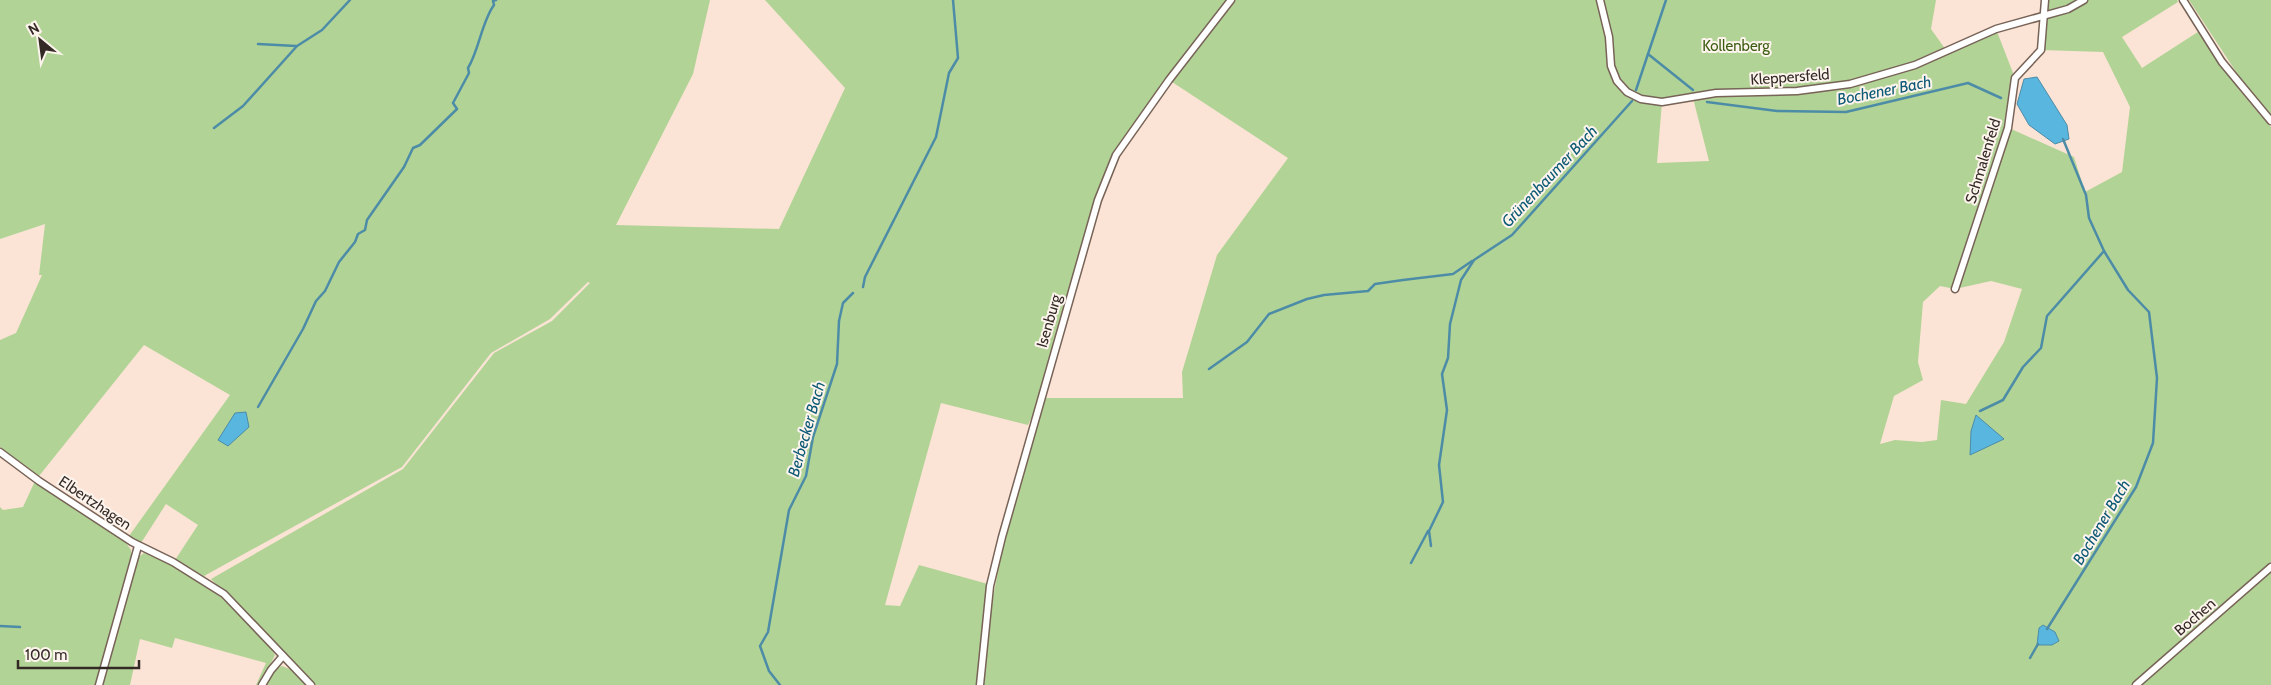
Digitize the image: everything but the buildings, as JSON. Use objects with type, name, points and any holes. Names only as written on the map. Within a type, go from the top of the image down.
[{"type":"street","name":"Isenburg","points":[[980,685],[990,586],[1098,200],[1116,155],[1169,80],[1231,0]]},
{"type":"street","name":"Kleppersfeld","points":[[1600,0],[1609,37],[1611,66],[1617,81],[1627,92],[1634,96],[1662,102],[1716,93],[1797,91],[1850,84],[1915,65],[1996,29],[2016,22],[2068,10],[2084,0]]},
{"type":"street","points":[[2044,17],[2045,0]]},
{"type":"street","points":[[2183,0],[2222,62],[2271,121]]},
{"type":"street","name":"Schmalenfeld","points":[[1955,289],[2008,128],[2015,78],[2041,50],[2044,17]]},
{"type":"street","name":"Elbertzhagen","points":[[0,452],[138,546],[173,562],[224,594],[311,685]]},
{"type":"street","points":[[99,685],[138,546]]},
{"type":"street","name":"Bochen","points":[[2136,685],[2271,567]]},
{"type":"street","points":[[262,685],[271,670],[283,656]]},
{"type":"green space","name":"Kollenberg","points":[[0,0],[710,0],[693,74],[616,225],[779,229],[845,88],[765,0],[1936,0],[1931,29],[1946,50],[1996,29],[2015,78],[2009,128],[2074,157],[2085,192],[2122,172],[2130,107],[2103,52],[2041,50],[2045,0],[2177,0],[2178,2],[2122,37],[2142,68],[2201,30],[2233,81],[2271,127],[2271,685],[315,685],[211,579],[403,469],[494,353],[552,321],[590,283],[588,282],[550,319],[491,353],[402,467],[204,576],[175,560],[198,525],[166,504],[141,543],[129,536],[230,395],[144,345],[39,476],[0,447],[0,340],[16,333],[42,275],[39,275],[45,224],[0,239]],"holes":[[[1169,80],[1288,158],[1217,255],[1182,372],[1183,398],[1040,398],[1098,200],[1116,155]],[[1693,98],[1709,161],[1657,163],[1662,102]],[[1991,281],[2022,289],[2004,342],[1966,404],[1941,400],[1937,440],[1922,442],[1895,440],[1880,444],[1894,396],[1923,380],[1918,362],[1923,302],[1940,286],[1955,289]],[[941,403],[1028,425],[1037,406],[1004,538],[983,652],[988,584],[919,565],[900,606],[885,605]]]},
{"type":"green space","points":[[2189,0],[2271,0],[2271,115],[2242,81]]},
{"type":"green space","points":[[35,481],[124,540],[131,550],[131,563],[97,685],[0,685],[0,507],[3,510],[23,507]]},
{"type":"green space","points":[[144,553],[175,566],[203,583],[222,598],[268,644],[275,655],[260,685],[256,685],[266,663],[175,638],[172,648],[140,639],[130,685],[102,685],[137,558]]},
{"type":"green space","points":[[282,666],[292,670],[307,685],[265,685],[275,669]]},
{"type":"water","points":[[2037,77],[2067,125],[2069,139],[2055,144],[2029,125],[2017,104],[2024,79]]},
{"type":"water","points":[[246,412],[249,427],[228,446],[218,440],[235,413]]},
{"type":"water","points":[[1976,415],[2004,439],[1970,455],[1971,431]]},
{"type":"water","points":[[2043,625],[2055,632],[2059,641],[2052,645],[2037,645],[2039,628]]},
{"type":"waterway","points":[[214,128],[243,106],[297,46],[322,30],[350,0]]},
{"type":"waterway","points":[[258,407],[303,329],[316,301],[325,291],[339,262],[355,242],[358,234],[365,230],[367,220],[404,167],[413,148],[420,145],[457,109],[453,103],[469,73],[468,68],[486,19],[494,5],[493,1],[496,0]]},
{"type":"waterway","name":"Berbecker Bach","points":[[863,287],[865,277],[936,137],[949,73],[958,58],[953,0]]},
{"type":"waterway","name":"Grünenbaumer Bach","points":[[1636,90],[1666,0]]},
{"type":"waterway","points":[[258,44],[296,46]]},
{"type":"waterway","name":"Bochener Bach","points":[[1648,54],[1693,90]]},
{"type":"waterway","name":"Bochener Bach","points":[[1707,102],[1777,111],[1846,112],[1968,83],[2001,98]]},
{"type":"waterway","name":"Grünenbaumer Bach","points":[[1431,546],[1429,531],[1443,502],[1439,465],[1447,410],[1442,374],[1448,358],[1450,324],[1461,280],[1474,260],[1512,235],[1632,101]]},
{"type":"waterway","name":"Bochener Bach","points":[[2047,629],[2136,487],[2153,443],[2157,378],[2149,312],[2128,290],[2104,251],[2089,218],[2086,195],[2063,139]]},
{"type":"waterway","points":[[1980,411],[2003,400],[2023,367],[2041,348],[2047,316],[2104,251]]},
{"type":"waterway","points":[[1209,369],[1247,342],[1269,314],[1307,299],[1324,295],[1368,291],[1375,284],[1453,274],[1472,261]]},
{"type":"waterway","name":"Berbecker Bach","points":[[780,685],[769,671],[760,646],[768,632],[789,510],[806,476],[813,437],[837,364],[839,321],[843,303],[853,293]]},
{"type":"waterway","points":[[1411,563],[1428,531]]},
{"type":"waterway","points":[[0,626],[20,627]]},
{"type":"waterway","name":"Bochener Bach","points":[[2030,658],[2038,644]]}]
